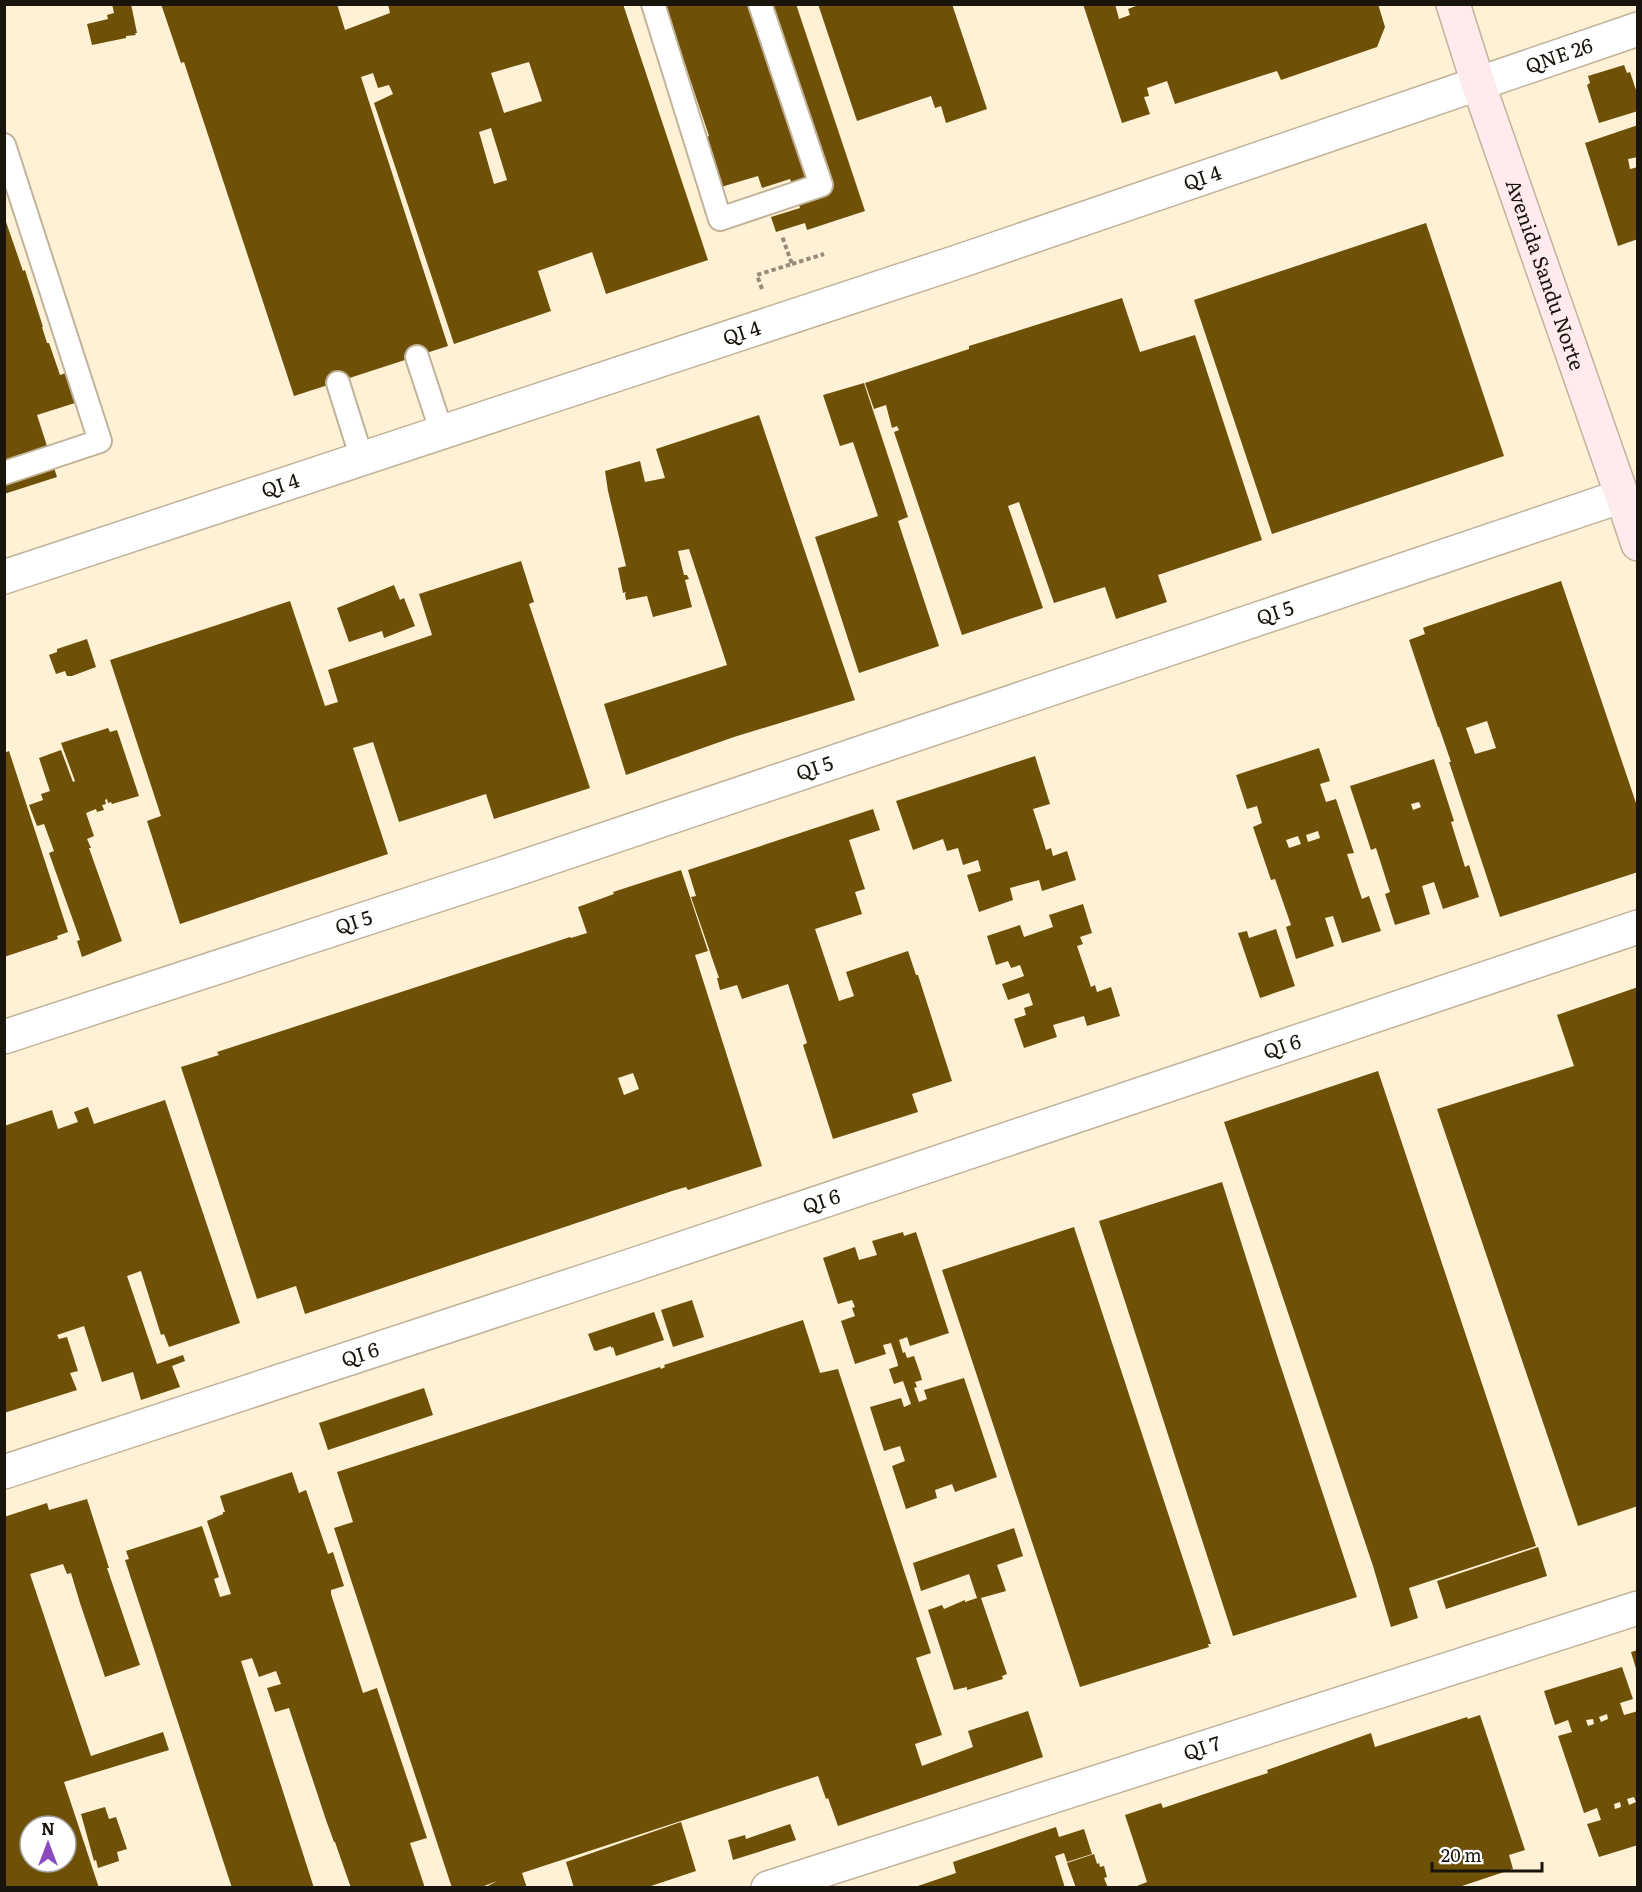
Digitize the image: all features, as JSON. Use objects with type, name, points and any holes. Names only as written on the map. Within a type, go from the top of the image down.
[{"type":"main road","name":"Avenida Sandu Norte","points":[[1453,4],[1478,83],[1638,544]]},
{"type":"street","name":"QNE 26","points":[[1478,83],[1638,29]]},
{"type":"street","name":"QI 4","points":[[4,577],[773,323],[1478,83]]},
{"type":"street","name":"QI 5","points":[[4,1037],[525,867],[1622,496]]},
{"type":"street","name":"QI 6","points":[[4,1472],[627,1267],[1638,927]]},
{"type":"street","name":"QI 7","points":[[768,1887],[1638,1608]]},
{"type":"lane","points":[[653,4],[720,219],[821,185],[760,4]]},
{"type":"lane","points":[[4,145],[100,441],[4,473]]},
{"type":"lane","points":[[417,357],[442,433]]},
{"type":"lane","points":[[338,383],[362,459]]},
{"type":"path","points":[[782,236],[792,264]]},
{"type":"path","points":[[773,323],[757,275],[824,254]]},
{"type":"building","points":[[112,4],[131,4],[137,33],[126,36],[126,38],[92,45],[87,24],[108,19],[107,15],[114,13]]},
{"type":"building","points":[[161,4],[337,4],[345,30],[390,13],[388,4],[623,4],[708,260],[606,294],[592,252],[538,271],[551,311],[454,344],[374,103],[393,94],[389,85],[378,88],[373,73],[361,77],[448,346],[294,396],[184,62],[181,63]],"holes":[[[529,62],[542,101],[504,113],[491,73]],[[491,128],[507,180],[494,184],[479,132]]]},
{"type":"building","points":[[665,4],[796,4],[865,211],[807,230],[805,223],[776,232],[771,217],[800,208],[790,179],[762,188],[758,176],[721,187],[705,138],[709,136]]},
{"type":"building","points":[[818,4],[952,4],[987,109],[946,123],[941,106],[935,108],[931,96],[857,121]]},
{"type":"building","points":[[1083,4],[1115,4],[1119,19],[1130,15],[1128,9],[1141,4],[1378,4],[1385,27],[1377,47],[1281,80],[1277,71],[1175,104],[1167,81],[1147,88],[1149,96],[1144,97],[1150,114],[1122,123]]},
{"type":"building","points":[[1624,65],[1627,73],[1630,72],[1638,96],[1638,111],[1599,123],[1587,85],[1590,83],[1588,76]]},
{"type":"building","points":[[1638,125],[1638,157],[1628,159],[1630,169],[1638,167],[1638,239],[1618,246],[1585,143]]},
{"type":"building","points":[[4,216],[23,271],[25,270],[47,343],[49,343],[60,375],[66,373],[75,403],[37,415],[57,477],[4,494]]},
{"type":"building","points":[[1426,223],[1504,456],[1272,534],[1194,300]]},
{"type":"building","points":[[1122,298],[1140,352],[1195,335],[1262,540],[1158,575],[1167,602],[1116,619],[1105,587],[1054,603],[1019,502],[1008,506],[1043,608],[962,635],[894,432],[899,430],[897,426],[892,428],[886,405],[874,409],[865,383],[969,349],[969,346]]},
{"type":"building","points":[[864,383],[908,517],[898,521],[939,646],[859,673],[815,537],[878,516],[853,442],[840,446],[823,395]]},
{"type":"building","points":[[759,415],[855,700],[734,737],[626,775],[604,704],[727,665],[689,549],[678,551],[684,575],[687,575],[689,579],[685,580],[692,607],[653,617],[647,596],[626,600],[626,592],[623,593],[618,568],[626,566],[605,471],[640,461],[645,482],[665,478],[656,449]]},
{"type":"building","points":[[521,561],[534,602],[529,604],[590,788],[494,819],[486,794],[399,822],[373,742],[353,748],[388,854],[180,924],[147,821],[161,816],[110,660],[290,601],[325,706],[338,702],[328,670],[432,635],[419,594]]},
{"type":"building","points":[[1561,581],[1638,809],[1638,872],[1500,917],[1449,762],[1451,762],[1409,640],[1425,634],[1423,628]],"holes":[[[1487,721],[1496,748],[1475,754],[1466,728]]]},
{"type":"building","points":[[394,585],[400,600],[404,598],[415,626],[384,638],[382,631],[349,642],[337,608]]},
{"type":"building","points":[[87,639],[96,667],[72,676],[67,676],[65,671],[56,674],[49,655],[57,652],[57,649]]},
{"type":"building","points":[[108,728],[110,732],[117,730],[139,796],[112,804],[108,803],[107,799],[106,804],[102,805],[104,810],[97,812],[96,809],[86,813],[94,836],[87,839],[91,848],[89,848],[122,941],[82,957],[77,941],[80,940],[49,853],[54,851],[44,824],[37,826],[29,805],[43,800],[41,794],[50,791],[39,758],[61,750],[73,782],[75,781],[61,743]]},
{"type":"building","points":[[1319,748],[1330,781],[1320,784],[1326,802],[1336,799],[1354,853],[1347,854],[1362,899],[1369,896],[1381,931],[1342,943],[1333,916],[1325,918],[1334,946],[1296,959],[1286,927],[1291,925],[1275,879],[1271,880],[1253,827],[1262,823],[1257,806],[1247,809],[1236,775]],"holes":[[[1318,831],[1320,838],[1308,842],[1306,835]],[[1298,836],[1301,844],[1289,848],[1286,840]]]},
{"type":"building","points":[[9,751],[68,932],[57,936],[58,939],[4,957],[4,753]]},
{"type":"building","points":[[1035,756],[1050,804],[1033,809],[1046,850],[1051,848],[1053,856],[1067,851],[1076,880],[1042,891],[1039,880],[1010,888],[1013,900],[979,912],[967,875],[981,871],[978,860],[963,865],[958,848],[947,851],[943,839],[913,850],[896,801]]},
{"type":"building","points":[[1434,759],[1454,821],[1451,822],[1465,867],[1469,865],[1479,897],[1443,909],[1434,882],[1422,886],[1430,914],[1395,925],[1385,894],[1390,892],[1376,848],[1371,850],[1350,786]],"holes":[[[1419,802],[1421,807],[1413,810],[1411,804]]]},
{"type":"building","points":[[873,809],[880,830],[849,840],[865,889],[855,892],[862,914],[815,929],[839,1001],[854,996],[846,972],[908,951],[952,1081],[912,1094],[918,1112],[833,1139],[803,1045],[807,1043],[788,984],[742,999],[737,985],[720,990],[717,978],[719,978],[691,897],[696,896],[688,870]]},
{"type":"building","points":[[681,870],[708,951],[695,955],[762,1166],[688,1190],[686,1187],[672,1191],[305,1314],[296,1286],[257,1299],[181,1067],[219,1055],[217,1052],[587,933],[578,907],[614,894],[613,892]],"holes":[[[633,1073],[639,1089],[624,1095],[618,1078]]]},
{"type":"building","points":[[1083,904],[1092,933],[1080,937],[1083,944],[1077,946],[1091,987],[1095,985],[1097,992],[1111,987],[1120,1016],[1087,1026],[1084,1016],[1053,1025],[1057,1037],[1024,1048],[1014,1019],[1026,1015],[1024,1008],[1033,1005],[1029,993],[1008,1000],[1002,984],[1024,976],[1020,965],[1011,968],[1008,961],[996,965],[987,936],[1020,925],[1024,937],[1053,927],[1049,915]]},
{"type":"building","points":[[1276,929],[1295,986],[1260,998],[1238,933],[1247,931],[1249,938]]},
{"type":"building","points":[[1638,987],[1638,1506],[1578,1526],[1437,1109],[1574,1066],[1557,1015]]},
{"type":"building","points":[[1378,1071],[1536,1546],[1409,1588],[1418,1618],[1391,1627],[1373,1566],[1224,1122]]},
{"type":"building","points":[[165,1100],[240,1323],[169,1347],[164,1334],[161,1335],[141,1271],[127,1276],[157,1364],[183,1355],[185,1361],[172,1366],[180,1387],[141,1400],[133,1372],[102,1382],[84,1326],[57,1335],[59,1339],[67,1337],[78,1371],[70,1373],[77,1390],[4,1413],[4,1126],[52,1110],[58,1129],[78,1122],[74,1112],[88,1107],[94,1124]]},
{"type":"building","points":[[1222,1182],[1357,1597],[1233,1636],[1099,1221]]},
{"type":"building","points":[[1074,1227],[1211,1644],[1208,1644],[1209,1647],[1080,1687],[942,1270]]},
{"type":"building","points":[[903,1232],[904,1236],[916,1232],[949,1333],[910,1346],[907,1337],[899,1340],[907,1358],[914,1356],[920,1373],[922,1380],[915,1382],[917,1387],[914,1388],[919,1402],[927,1399],[924,1390],[964,1378],[997,1477],[955,1492],[952,1484],[935,1490],[937,1498],[906,1509],[892,1466],[905,1461],[900,1446],[884,1451],[870,1407],[901,1398],[904,1407],[911,1404],[903,1381],[894,1384],[889,1369],[898,1366],[897,1361],[891,1343],[883,1345],[886,1354],[855,1364],[841,1321],[855,1316],[852,1308],[855,1307],[852,1300],[838,1304],[823,1258],[855,1247],[859,1260],[877,1255],[872,1241]]},
{"type":"building","points":[[692,1300],[704,1337],[673,1347],[661,1310]]},
{"type":"building","points":[[654,1312],[664,1340],[616,1356],[611,1346],[594,1350],[588,1334]]},
{"type":"building","points":[[803,1320],[820,1373],[838,1369],[931,1653],[916,1658],[942,1735],[915,1744],[922,1766],[973,1747],[968,1731],[1028,1711],[1043,1757],[838,1826],[818,1776],[522,1873],[527,1888],[484,1888],[497,1881],[479,1888],[452,1888],[334,1528],[353,1522],[337,1472],[660,1367],[661,1369],[665,1367],[664,1365]]},
{"type":"building","points":[[424,1388],[433,1415],[328,1450],[319,1423]]},
{"type":"building","points":[[292,1472],[299,1493],[306,1490],[328,1554],[333,1552],[344,1586],[331,1590],[331,1594],[363,1693],[377,1688],[427,1838],[410,1843],[425,1888],[351,1888],[289,1708],[275,1712],[267,1688],[281,1684],[276,1671],[259,1677],[252,1658],[241,1661],[314,1888],[232,1888],[125,1560],[129,1559],[126,1551],[202,1526],[219,1577],[214,1579],[220,1597],[231,1594],[207,1521],[225,1512],[220,1496]]},
{"type":"building","points":[[87,1499],[109,1568],[107,1568],[140,1665],[105,1677],[71,1573],[67,1574],[63,1564],[30,1574],[91,1756],[163,1732],[169,1750],[64,1782],[75,1814],[18,1814],[18,1874],[78,1874],[78,1824],[99,1888],[4,1888],[4,1517],[47,1503],[49,1510]]},
{"type":"building","points":[[1014,1528],[1023,1556],[997,1565],[1006,1591],[981,1598],[1007,1674],[1002,1676],[1003,1679],[967,1690],[967,1687],[954,1690],[928,1610],[942,1605],[944,1609],[965,1600],[965,1602],[977,1598],[969,1574],[921,1591],[913,1563]]},
{"type":"building","points":[[1538,1547],[1547,1576],[1446,1609],[1437,1581]]},
{"type":"building","points":[[1638,1650],[1638,1672],[1637,1672],[1631,1652]]},
{"type":"building","points":[[1622,1667],[1633,1699],[1620,1703],[1624,1715],[1638,1711],[1638,1845],[1599,1857],[1587,1824],[1601,1820],[1597,1808],[1584,1813],[1558,1736],[1572,1732],[1568,1720],[1555,1725],[1544,1691]],"holes":[[[1607,1714],[1608,1719],[1601,1722],[1599,1717]],[[1593,1719],[1594,1724],[1588,1726],[1586,1720]],[[1634,1797],[1636,1802],[1629,1805],[1627,1799]],[[1620,1802],[1621,1807],[1615,1809],[1614,1804]]]},
{"type":"building","points":[[1480,1715],[1525,1850],[1509,1855],[1513,1869],[1456,1888],[1132,1888],[1147,1882],[1125,1815],[1161,1803],[1163,1808],[1268,1773],[1267,1770],[1371,1733],[1375,1747],[1467,1717],[1468,1719]]},
{"type":"building","points":[[105,1807],[109,1819],[116,1817],[127,1849],[117,1852],[119,1861],[98,1868],[81,1814]]},
{"type":"building","points":[[681,1822],[696,1871],[645,1888],[574,1888],[566,1862]]},
{"type":"building","points":[[790,1824],[796,1840],[733,1860],[728,1840],[745,1835],[746,1839]]},
{"type":"building","points":[[1056,1827],[1059,1837],[1084,1829],[1092,1854],[1067,1862],[1064,1853],[1055,1856],[1065,1888],[912,1888],[956,1873],[953,1862]]},
{"type":"building","points":[[1094,1854],[1097,1864],[1099,1863],[1100,1867],[1104,1866],[1107,1877],[1104,1878],[1108,1888],[1076,1888],[1067,1863]]}]
